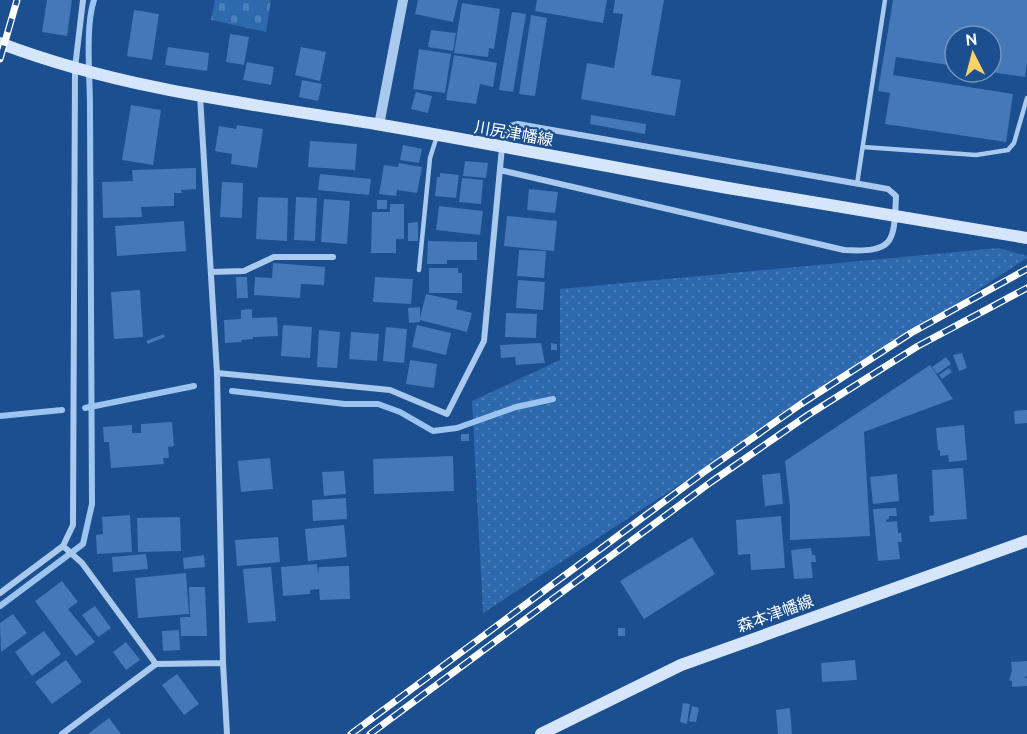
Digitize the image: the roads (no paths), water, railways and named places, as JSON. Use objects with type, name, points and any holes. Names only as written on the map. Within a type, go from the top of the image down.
[{"type":"main road","name":"川尻津幡線","points":[[0,43],[79,69],[200,96],[1027,238]]},
{"type":"main road","name":"森本津幡線","points":[[542,734],[681,664],[1027,541]]},
{"type":"street","points":[[0,593],[64,547],[74,525],[79,69],[82,0]]},
{"type":"street","points":[[379,125],[403,0]]},
{"type":"street","points":[[200,96],[217,373],[226,734]]},
{"type":"street","points":[[217,373],[390,390],[447,414],[484,341],[502,147],[510,126],[518,124],[888,189],[896,196],[894,230],[887,244],[871,251],[844,250],[500,170]]},
{"type":"street","points":[[211,272],[244,271],[274,256],[333,257]]},
{"type":"street","points":[[64,547],[82,563],[156,664]]},
{"type":"street","points":[[62,734],[156,664],[223,663]]},
{"type":"lane","points":[[857,184],[885,0]]},
{"type":"lane","points":[[863,147],[976,155],[1008,150],[1014,143],[1027,98]]},
{"type":"lane","points":[[419,270],[430,158],[437,136]]},
{"type":"waterway","points":[[0,606],[83,544],[92,504],[89,53],[91,11],[94,0]]},
{"type":"waterway","points":[[85,408],[194,386]]},
{"type":"waterway","points":[[232,391],[345,404],[378,404],[400,412],[433,431],[457,428],[516,407],[553,399]]},
{"type":"waterway","points":[[0,416],[62,410]]},
{"type":"railway","points":[[0,59],[17,0]]},
{"type":"railway","points":[[351,734],[704,472],[801,404],[911,333],[1027,269]]},
{"type":"railway","points":[[370,734],[711,482],[808,415],[918,346],[1027,288]]}]
